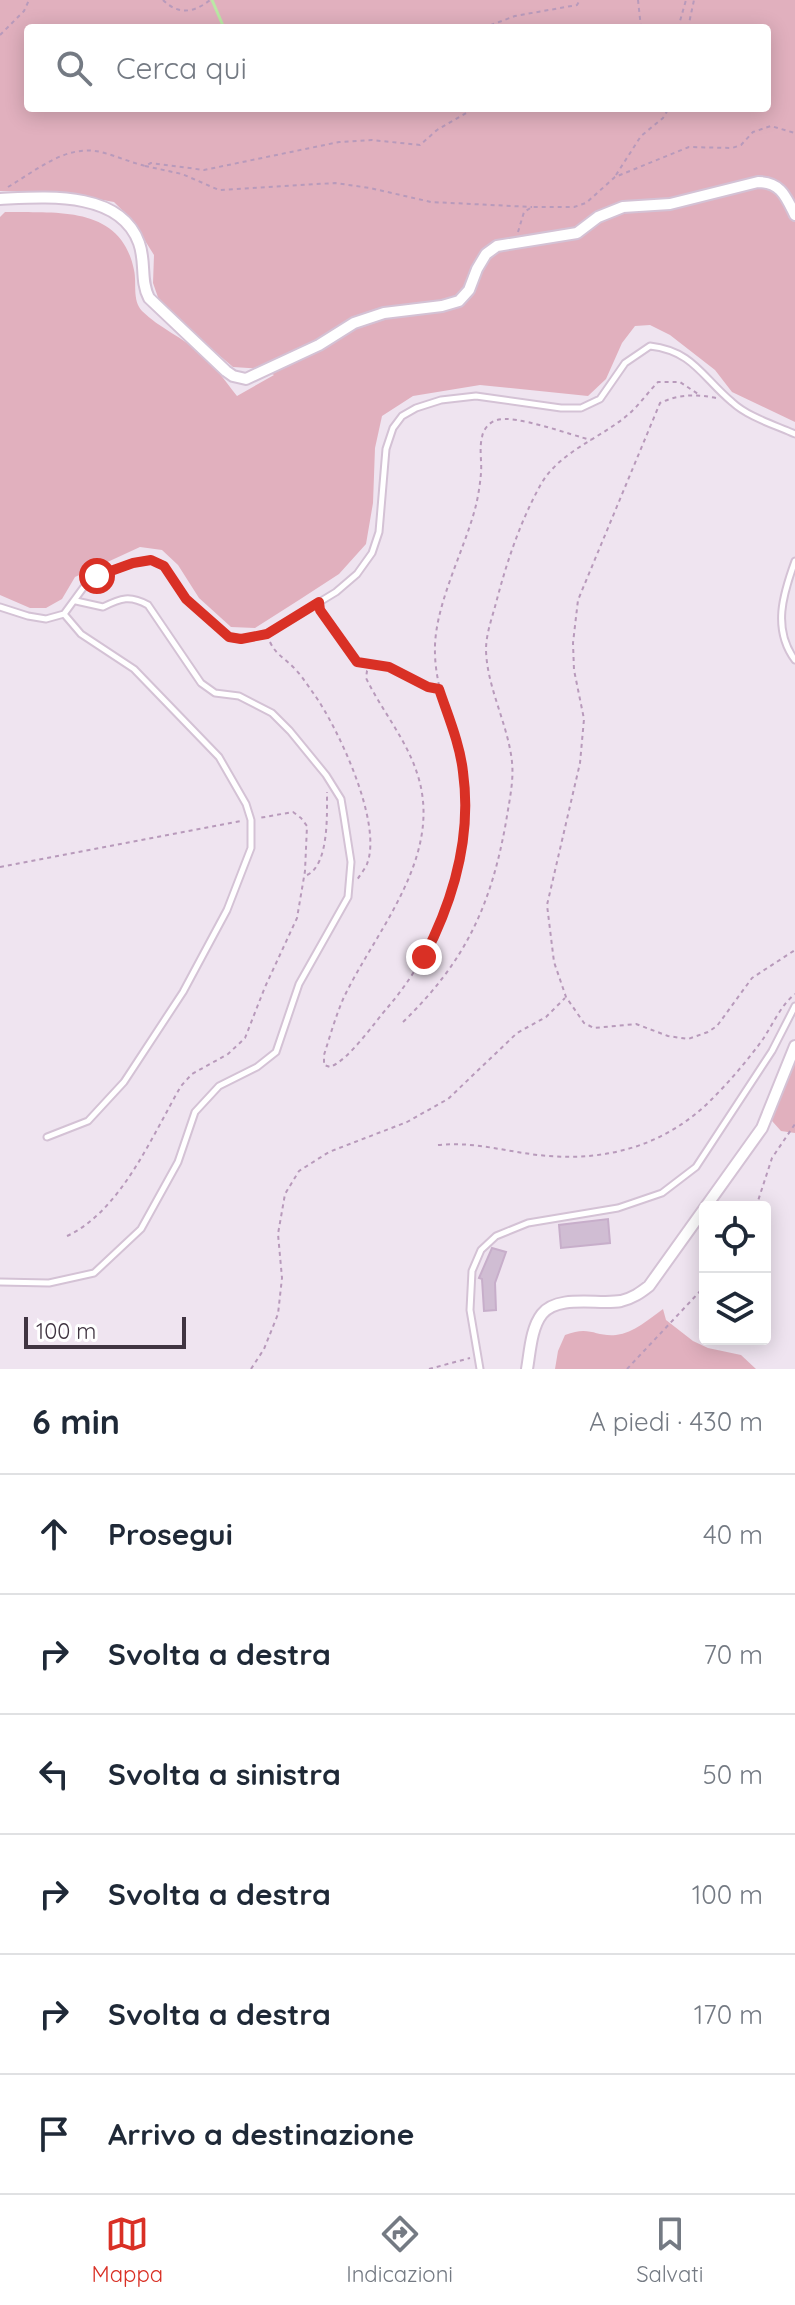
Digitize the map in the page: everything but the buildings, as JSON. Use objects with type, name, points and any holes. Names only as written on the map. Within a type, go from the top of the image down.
[{"type":"street","points":[[0,199],[63,197],[88,202],[116,214],[137,236],[144,263],[144,289],[149,298],[226,371],[246,379],[319,345],[354,323],[384,313],[459,301],[469,290],[486,254],[497,246],[577,233],[598,217],[623,207],[670,204],[767,182],[783,191],[795,215]]},
{"type":"street","points":[[527,1369],[531,1342],[543,1313],[562,1303],[622,1301],[636,1296],[649,1286],[762,1128],[795,1046]]},
{"type":"lane","points":[[0,607],[46,619],[64,614],[86,584],[97,576],[151,560],[164,566],[186,599],[229,637],[241,639],[267,634],[336,592],[357,574],[372,553],[379,532],[386,449],[393,428],[402,416],[441,400],[476,396],[581,408],[600,399],[625,363],[650,346],[669,348],[704,372],[732,403],[795,434]]},
{"type":"lane","points":[[795,561],[785,588],[781,614],[782,636],[795,660]]},
{"type":"lane","points":[[0,1282],[49,1283],[94,1273],[141,1229],[178,1162],[195,1112],[219,1086],[257,1067],[276,1052],[299,984],[348,897],[351,862],[341,799],[290,731],[272,713],[239,696],[215,693],[201,683],[148,605],[134,597],[119,599],[103,607],[76,601]]},
{"type":"lane","points":[[47,1137],[88,1121],[124,1082],[183,992],[227,910],[251,848],[251,820],[246,804],[219,757],[134,669],[81,634],[64,614]]},
{"type":"lane","points":[[480,1369],[470,1310],[472,1271],[481,1250],[496,1236],[528,1223],[618,1208],[662,1193],[696,1167],[772,1051],[795,1006]]},
{"type":"path","points":[[0,35],[24,11],[29,0]]},
{"type":"path","points":[[163,0],[179,11],[198,10],[210,0]]},
{"type":"path","points":[[494,24],[515,16],[577,5],[580,0]]},
{"type":"path","points":[[638,0],[641,24]]},
{"type":"path","points":[[679,24],[686,0]]},
{"type":"path","points":[[689,24],[694,0]]},
{"type":"path","points":[[145,166],[151,163],[204,170],[339,142],[372,140],[420,145],[437,130],[468,112]]},
{"type":"path","points":[[0,192],[69,152],[85,150],[182,174],[219,190],[335,183],[431,202],[574,207],[586,203],[615,177],[641,136],[667,112]]},
{"type":"path","points":[[615,177],[689,147],[732,148],[741,145],[753,132],[771,126],[795,133]]},
{"type":"path","points":[[518,241],[524,212],[532,207]]},
{"type":"path","points":[[403,1022],[423,1004],[456,961],[486,904],[502,842],[513,777],[512,757],[486,647],[510,553],[542,482],[565,457],[632,412],[658,382],[680,382],[699,395]]},
{"type":"path","points":[[732,403],[699,395],[673,397],[660,403],[578,600],[573,643],[574,670],[584,719],[580,763],[547,905],[554,962],[566,997],[584,1023],[594,1028],[636,1024],[668,1036],[688,1039],[708,1032],[717,1026],[752,978],[795,950]]},
{"type":"path","points":[[373,665],[367,671],[366,678],[410,756],[418,777],[422,798],[422,830],[418,853],[404,888],[344,999],[324,1055],[323,1062],[327,1067],[334,1066],[345,1056],[400,993],[424,957],[440,925],[456,877],[466,803],[463,771],[439,689],[434,652],[436,633],[475,510],[481,478],[482,436],[494,421],[503,419],[526,422],[591,440]]},
{"type":"path","points":[[319,602],[320,610],[357,662],[389,667],[428,687],[439,689]]},
{"type":"path","points":[[267,634],[275,653],[294,667],[316,696],[347,750],[361,795],[369,833],[368,862],[348,897]]},
{"type":"path","points":[[304,876],[317,867],[322,851],[326,829],[326,775]]},
{"type":"path","points":[[0,867],[293,812],[307,826],[304,876],[297,918],[245,1038],[228,1054],[192,1074],[181,1086],[127,1179],[110,1202],[97,1218],[67,1236]]},
{"type":"path","points":[[438,1145],[462,1143],[547,1156],[589,1156],[643,1146],[674,1131],[711,1100],[761,1042],[795,994]]},
{"type":"path","points":[[251,1369],[264,1349],[278,1314],[282,1278],[278,1234],[285,1194],[299,1171],[329,1152],[407,1122],[448,1099],[517,1033],[546,1017],[566,997]]},
{"type":"path","points":[[759,1201],[772,1158],[795,1124]]},
{"type":"path","points":[[627,1369],[699,1292]]},
{"type":"path","points":[[429,1369],[478,1356]]},
{"type":"shaded area","points":[[0,0],[795,0],[795,422],[732,392],[715,370],[670,335],[650,325],[635,326],[622,343],[606,379],[588,396],[480,385],[413,396],[382,416],[375,448],[373,503],[366,544],[339,574],[255,628],[231,627],[199,598],[178,565],[162,550],[140,547],[75,577],[62,599],[46,608],[30,608],[0,595],[0,217],[5,212],[65,214],[101,223],[116,234],[127,249],[134,270],[137,302],[142,311],[201,354],[237,396],[274,375],[262,369],[233,367],[161,306],[153,283],[154,255],[132,220],[114,202],[57,192],[0,191]]},
{"type":"shaded area","points":[[795,1055],[795,1133],[781,1131],[764,1112]]},
{"type":"shaded area","points":[[663,1309],[666,1320],[699,1345],[741,1355],[756,1369],[555,1369],[565,1335],[581,1331],[623,1334]]},
{"type":"waterway","points":[[212,0],[222,24]]},
{"type":"route","points":[[97,576],[151,560],[164,566],[186,599],[229,637],[241,639],[267,634],[319,602],[320,610],[357,662],[389,667],[428,687],[439,689],[458,746],[466,803],[456,877],[440,925],[424,957]]}]
